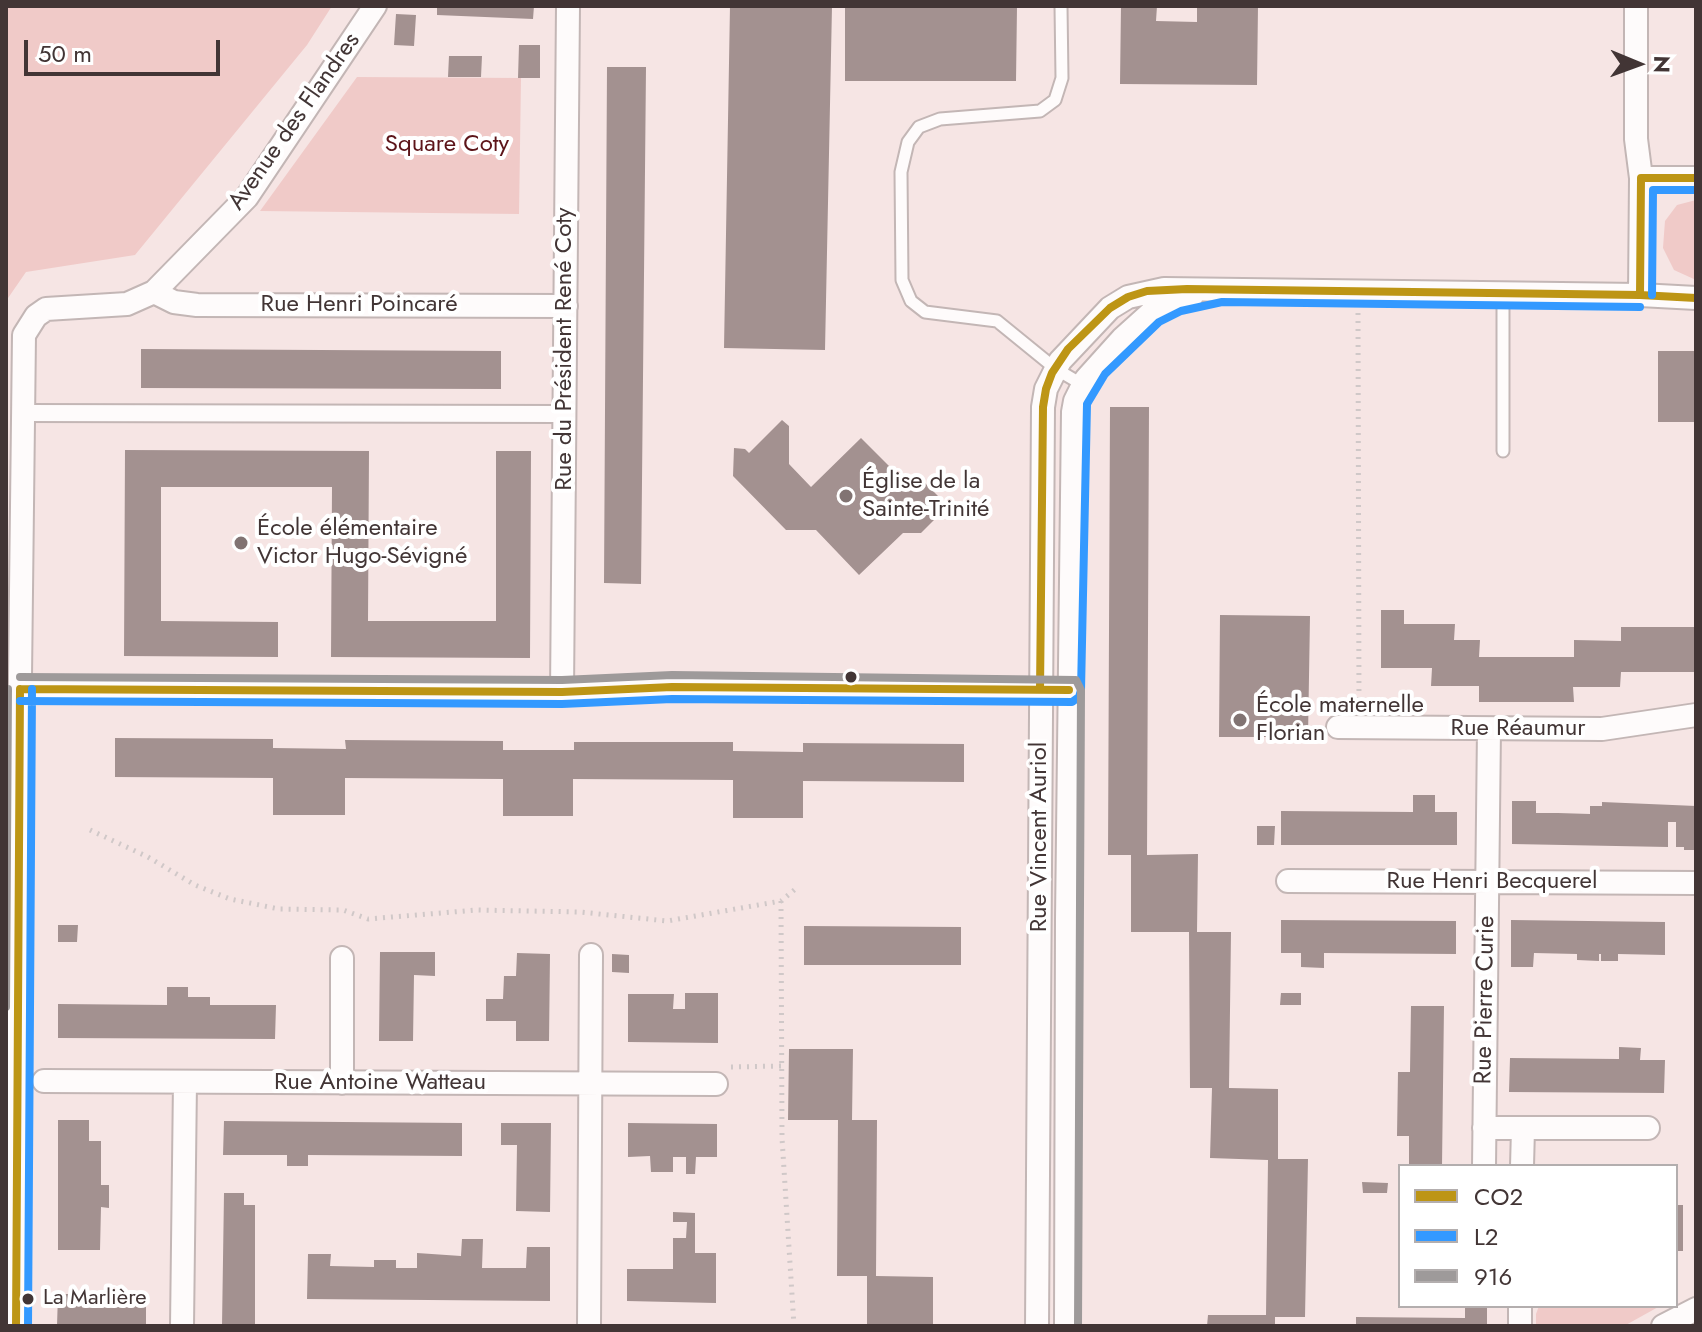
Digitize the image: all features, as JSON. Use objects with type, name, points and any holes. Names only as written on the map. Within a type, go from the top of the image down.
[{"type":"street","name":"Avenue des Flandres","points":[[22,413],[24,335],[36,316],[46,309],[127,304],[154,292],[247,197],[375,6]]},
{"type":"street","name":"Rue du Président René Coty","points":[[562,692],[568,6]]},
{"type":"street","points":[[1636,6],[1636,139],[1641,178],[1640,295]]},
{"type":"street","points":[[1641,178],[1696,178]]},
{"type":"street","name":"Rue Vincent Auriol","points":[[1037,1326],[1040,690],[1043,407],[1046,389],[1068,349],[1096,321],[1128,297],[1164,289],[1221,290]]},
{"type":"street","name":"Rue Vincent Auriol","points":[[1066,1326],[1073,412],[1083,385],[1122,339],[1152,312],[1177,300],[1221,290]]},
{"type":"street","points":[[1221,290],[1696,298]]},
{"type":"street","name":"Rue Henri Poincaré","points":[[154,292],[174,302],[197,305],[566,306]]},
{"type":"street","points":[[16,1326],[11,1018],[20,689],[22,413],[565,414]]},
{"type":"street","points":[[20,689],[562,692],[661,687],[1069,690]]},
{"type":"street","name":"Rue Réaumur","points":[[1349,727],[1602,729],[1696,715]]},
{"type":"street","name":"Rue Pierre Curie","points":[[1484,1164],[1489,729]]},
{"type":"street","name":"Rue Henri Becquerel","points":[[1288,881],[1696,883]]},
{"type":"street","points":[[589,1326],[591,955]]},
{"type":"street","points":[[342,958],[342,1083]]},
{"type":"street","name":"Rue Antoine Watteau","points":[[44,1081],[716,1084]]},
{"type":"street","points":[[182,1326],[185,1082]]},
{"type":"street","points":[[1484,1128],[1648,1128]]},
{"type":"street","points":[[1522,1164],[1523,1129]]},
{"type":"lane","points":[[1061,6],[1062,78],[1055,100],[1040,111],[940,119],[919,127],[908,142],[901,172],[902,280],[911,301],[925,312],[997,321],[1056,369],[1083,385]]},
{"type":"lane","points":[[1503,293],[1503,451]]},
{"type":"path","points":[[1349,727],[1358,292]]},
{"type":"path","points":[[90,830],[148,857],[195,885],[230,899],[279,909],[343,910],[368,919],[477,910],[580,912],[667,921],[781,901],[799,886]]},
{"type":"path","points":[[781,901],[782,1138],[794,1326]]},
{"type":"path","points":[[716,1084],[732,1067],[782,1066]]},
{"type":"green space","points":[[6,6],[332,6],[307,45],[135,255],[26,272],[6,301]]},
{"type":"green space","name":"Square Coty","points":[[357,77],[521,78],[519,214],[260,211]]},
{"type":"green space","points":[[1696,200],[1696,280],[1674,270],[1663,248],[1665,221],[1677,205]]},
{"type":"green space","points":[[1538,1308],[1656,1308],[1624,1326],[1536,1326]]},
{"type":"building","points":[[437,6],[534,6],[533,19],[437,15]]},
{"type":"building","points":[[730,6],[832,6],[825,350],[724,348]]},
{"type":"building","points":[[845,6],[1017,7],[1016,81],[845,81]]},
{"type":"building","points":[[1121,6],[1157,6],[1156,21],[1197,22],[1197,6],[1258,6],[1257,85],[1120,84]]},
{"type":"building","points":[[396,14],[416,15],[414,46],[394,45]]},
{"type":"building","points":[[519,45],[540,45],[540,78],[518,78]]},
{"type":"building","points":[[449,56],[482,56],[481,77],[448,77]]},
{"type":"building","points":[[607,67],[646,67],[641,584],[604,583]]},
{"type":"building","points":[[141,349],[501,351],[501,389],[141,388]]},
{"type":"building","points":[[1658,351],[1696,351],[1696,422],[1658,422]]},
{"type":"building","points":[[1110,407],[1149,407],[1147,855],[1198,854],[1197,932],[1231,932],[1229,1088],[1278,1089],[1278,1159],[1308,1159],[1305,1317],[1275,1317],[1275,1326],[1207,1326],[1208,1315],[1266,1315],[1268,1160],[1210,1158],[1212,1088],[1190,1088],[1189,932],[1131,932],[1131,855],[1108,855]]},
{"type":"building","name":"Église de la Sainte-Trinité","points":[[782,420],[789,426],[789,464],[811,487],[861,438],[904,481],[923,481],[948,506],[921,533],[903,533],[859,575],[816,530],[786,530],[733,476],[734,448],[745,449],[749,453]]},
{"type":"building","points":[[125,450],[369,451],[368,621],[496,621],[496,451],[531,451],[530,658],[331,657],[332,487],[161,487],[161,621],[278,622],[278,657],[124,656]]},
{"type":"building","points":[[1381,610],[1404,610],[1404,624],[1455,624],[1454,640],[1480,640],[1479,657],[1574,657],[1574,640],[1621,641],[1621,627],[1696,627],[1696,672],[1621,672],[1620,687],[1573,687],[1574,702],[1479,702],[1479,686],[1431,686],[1432,668],[1381,668]]},
{"type":"building","points":[[1220,615],[1310,616],[1308,737],[1219,737]]},
{"type":"building","points":[[115,738],[273,739],[273,748],[346,749],[345,740],[503,741],[503,750],[574,750],[574,742],[733,742],[733,751],[803,752],[803,743],[964,744],[964,782],[803,781],[803,818],[733,818],[733,780],[573,779],[573,816],[503,816],[503,779],[345,778],[345,815],[273,815],[273,778],[115,777]]},
{"type":"building","points":[[1413,795],[1435,795],[1435,812],[1457,812],[1457,845],[1281,845],[1281,811],[1413,812]]},
{"type":"building","points":[[1512,801],[1536,801],[1536,813],[1590,814],[1590,806],[1602,806],[1602,802],[1696,806],[1696,850],[1676,847],[1676,822],[1668,822],[1668,847],[1512,844]]},
{"type":"building","points":[[1257,826],[1275,826],[1274,845],[1257,845]]},
{"type":"building","points":[[1281,920],[1456,921],[1456,954],[1324,953],[1324,968],[1301,967],[1301,953],[1281,953]]},
{"type":"building","points":[[1511,920],[1665,922],[1665,955],[1618,954],[1618,961],[1601,961],[1599,954],[1599,961],[1577,960],[1577,954],[1534,953],[1533,967],[1511,967]]},
{"type":"building","points":[[58,925],[78,925],[77,942],[58,942]]},
{"type":"building","points":[[804,926],[961,927],[961,965],[804,965]]},
{"type":"building","points":[[380,952],[435,952],[435,976],[414,975],[413,1041],[379,1041]]},
{"type":"building","points":[[517,953],[550,954],[549,1041],[516,1041],[516,1021],[486,1021],[486,999],[503,999],[504,976],[516,976]]},
{"type":"building","points":[[612,954],[629,955],[629,973],[612,972]]},
{"type":"building","points":[[167,987],[188,987],[188,997],[210,997],[210,1005],[276,1005],[275,1039],[58,1038],[58,1004],[167,1005]]},
{"type":"building","points":[[685,993],[718,993],[718,1043],[628,1042],[628,994],[674,994],[673,1009],[685,1009]]},
{"type":"building","points":[[1281,993],[1301,993],[1301,1005],[1280,1005]]},
{"type":"building","points":[[1411,1006],[1444,1006],[1442,1164],[1409,1164],[1409,1136],[1397,1136],[1398,1072],[1410,1072]]},
{"type":"building","points":[[1619,1047],[1641,1048],[1640,1060],[1665,1060],[1664,1093],[1509,1092],[1510,1058],[1619,1059]]},
{"type":"building","points":[[789,1049],[853,1049],[852,1120],[877,1120],[876,1276],[933,1277],[933,1326],[867,1326],[867,1276],[837,1276],[838,1120],[788,1120]]},
{"type":"building","points":[[58,1120],[89,1120],[89,1141],[101,1141],[101,1185],[109,1185],[109,1208],[101,1207],[100,1250],[58,1250]]},
{"type":"building","points":[[224,1121],[462,1123],[462,1156],[308,1155],[308,1166],[287,1166],[287,1155],[223,1155]]},
{"type":"building","points":[[501,1123],[551,1123],[550,1212],[516,1211],[517,1145],[501,1145]]},
{"type":"building","points":[[628,1123],[717,1124],[717,1157],[696,1157],[695,1174],[686,1174],[686,1157],[673,1157],[673,1172],[651,1172],[650,1156],[628,1157]]},
{"type":"building","points":[[1362,1182],[1388,1183],[1387,1193],[1363,1193]]},
{"type":"building","points":[[224,1193],[244,1193],[244,1205],[255,1205],[255,1326],[222,1326]]},
{"type":"building","points":[[1678,1205],[1683,1205],[1683,1251],[1678,1251]]},
{"type":"building","points":[[673,1212],[695,1213],[695,1253],[716,1253],[716,1303],[627,1301],[627,1269],[673,1269],[673,1238],[686,1238],[687,1222],[673,1222]]},
{"type":"building","points":[[462,1239],[483,1239],[482,1268],[526,1268],[527,1247],[550,1247],[550,1301],[307,1299],[308,1254],[331,1254],[330,1266],[374,1267],[374,1260],[396,1260],[396,1268],[417,1268],[417,1253],[461,1256]]},
{"type":"building","points":[[58,1294],[146,1294],[146,1326],[57,1326]]},
{"type":"building","points":[[1465,1308],[1487,1308],[1487,1326],[1356,1326],[1356,1317],[1465,1318]]},
{"type":"transit line","name":"CO2","points":[[1640,295],[1641,178],[1696,178]]},
{"type":"transit line","name":"L2","points":[[1652,295],[1653,190],[1696,190]]},
{"type":"transit line","name":"CO2","points":[[1040,690],[1043,407],[1046,389],[1052,373],[1068,349],[1110,308],[1128,297],[1147,291],[1187,289],[1696,298]]},
{"type":"transit line","name":"L2","points":[[20,701],[562,704],[672,699],[1072,702],[1079,697],[1081,690],[1087,404],[1105,374],[1159,322],[1181,311],[1222,302],[1640,307]]},
{"type":"transit line","name":"916","points":[[20,677],[562,680],[672,675],[1076,680],[1081,690],[1078,1326]]},
{"type":"transit line","name":"CO2","points":[[20,689],[562,692],[672,687],[1069,690]]},
{"type":"transit line","name":"916","points":[[6,1007],[8,689]]},
{"type":"transit line","name":"CO2","points":[[16,1326],[20,689]]},
{"type":"transit line","name":"L2","points":[[28,1326],[32,689]]},
{"type":"place","name":"Église de la Sainte-Trinité","points":[[846,496]]},
{"type":"place","name":"École élémentaire Victor Hugo-Sévigné","points":[[241,543]]},
{"type":"place","name":"École maternelle Florian","points":[[1240,720]]},
{"type":"place","name":"La Marlière","points":[[28,1299]]}]
